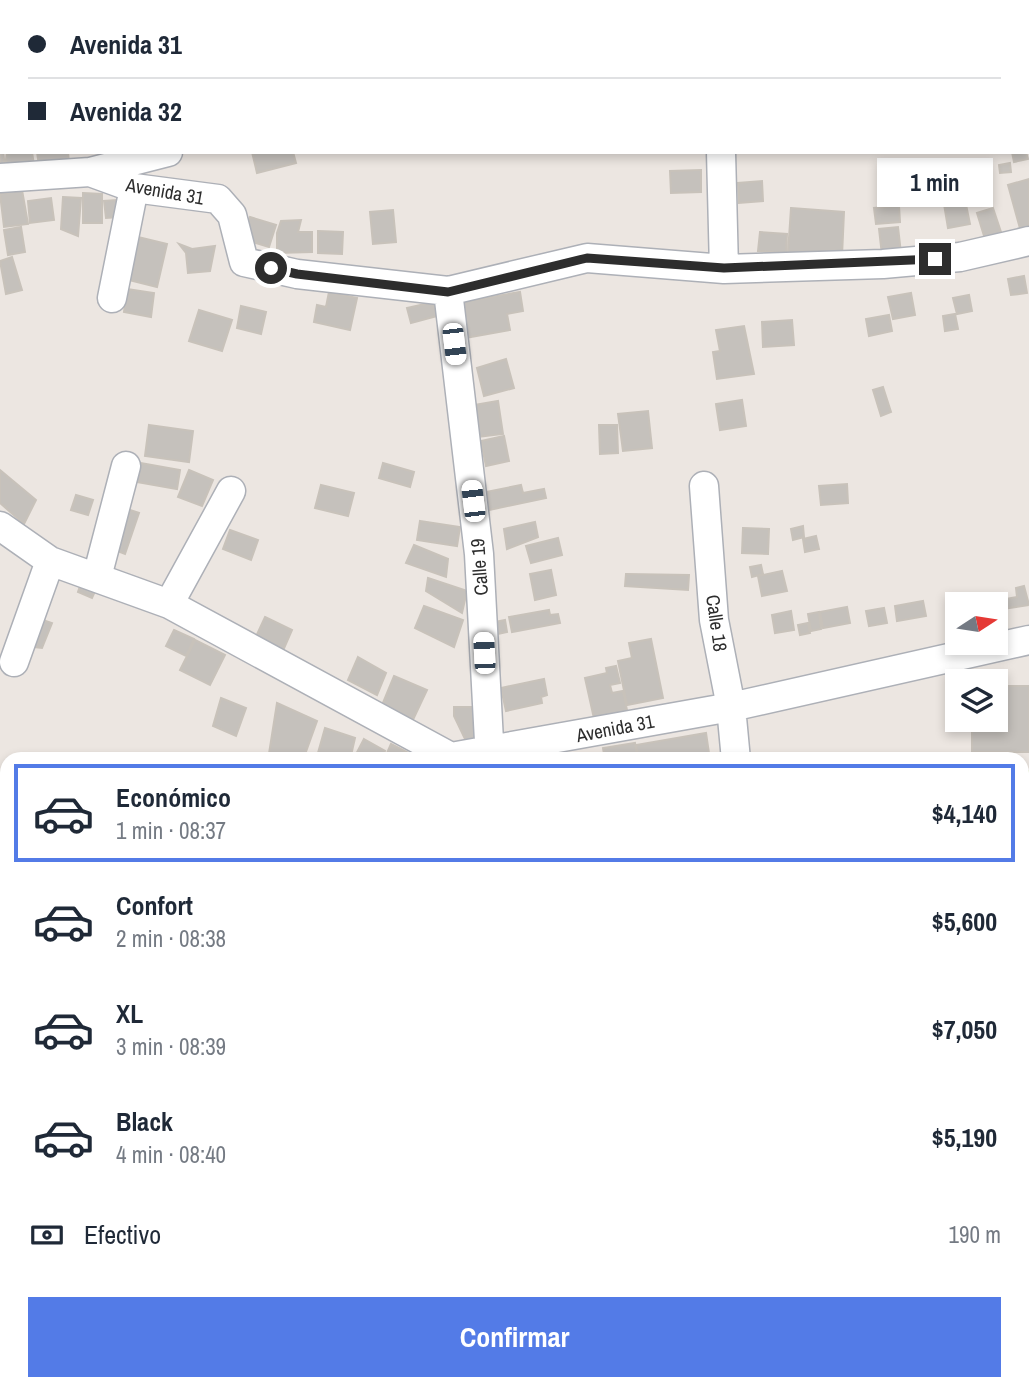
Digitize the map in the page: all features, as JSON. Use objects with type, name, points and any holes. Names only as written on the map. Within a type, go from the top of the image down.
[{"type":"street","points":[[0,177],[90,172],[159,154]]},
{"type":"street","points":[[721,154],[724,268]]},
{"type":"street","name":"Avenida 31","points":[[90,172],[134,188],[218,200],[232,215],[244,262],[297,274],[448,292]]},
{"type":"street","points":[[112,298],[134,188]]},
{"type":"street","points":[[448,292],[587,258],[724,268],[883,264],[960,257],[1029,242]]},
{"type":"street","name":"Calle 19","points":[[448,292],[479,554],[489,752]]},
{"type":"street","points":[[97,577],[127,466]]},
{"type":"street","name":"Calle 18","points":[[704,486],[714,620],[731,706],[735,752]]},
{"type":"street","points":[[169,604],[231,491]]},
{"type":"street","name":"Avenida 31","points":[[0,526],[50,561],[169,604],[442,752]]},
{"type":"street","points":[[14,662],[50,561]]},
{"type":"street","name":"Avenida 31","points":[[508,752],[1029,640]]},
{"type":"building","points":[[0,154],[3,154],[5,167],[0,167]]},
{"type":"building","points":[[7,154],[32,154],[34,165],[5,167]]},
{"type":"building","points":[[37,154],[68,154],[69,163],[39,166]]},
{"type":"building","points":[[252,154],[294,154],[296,163],[257,173]]},
{"type":"building","points":[[1012,154],[1027,154],[1028,159],[1014,162]]},
{"type":"building","points":[[1010,163],[1011,172],[1000,173],[999,165]]},
{"type":"building","points":[[701,170],[701,192],[671,193],[670,171]]},
{"type":"building","points":[[960,176],[963,188],[948,191],[946,179]]},
{"type":"building","points":[[1029,179],[1029,230],[1021,232],[1008,185]]},
{"type":"building","points":[[762,181],[763,201],[739,203],[738,183]]},
{"type":"building","points":[[22,190],[28,224],[4,227],[0,194]]},
{"type":"building","points":[[963,190],[970,224],[948,228],[943,198],[947,197],[946,193]]},
{"type":"building","points":[[83,193],[102,194],[102,223],[83,223]]},
{"type":"building","points":[[63,197],[81,198],[78,236],[61,229]]},
{"type":"building","points":[[51,198],[54,220],[30,223],[28,201]]},
{"type":"building","points":[[117,200],[119,217],[106,218],[104,201]]},
{"type":"building","points":[[899,206],[900,222],[876,224],[874,208]]},
{"type":"building","points":[[791,208],[844,212],[842,256],[788,253]]},
{"type":"building","points":[[993,208],[1005,244],[988,249],[977,213]]},
{"type":"building","points":[[393,210],[396,242],[373,244],[370,212]]},
{"type":"building","points":[[250,217],[276,225],[269,247],[243,239]]},
{"type":"building","points":[[301,220],[298,232],[312,232],[312,252],[277,253],[277,233],[281,221]]},
{"type":"building","points":[[21,227],[25,252],[8,255],[4,230]]},
{"type":"building","points":[[898,227],[901,253],[882,255],[879,229]]},
{"type":"building","points":[[318,231],[343,232],[342,254],[318,253]]},
{"type":"building","points":[[760,232],[787,234],[786,253],[758,251]]},
{"type":"building","points":[[138,237],[167,244],[157,287],[129,280]]},
{"type":"building","points":[[179,244],[192,249],[215,246],[210,271],[188,273],[186,253]]},
{"type":"building","points":[[12,257],[22,290],[6,294],[0,261]]},
{"type":"building","points":[[1024,276],[1027,293],[1011,295],[1008,279]]},
{"type":"building","points":[[127,289],[154,293],[151,317],[124,312]]},
{"type":"building","points":[[329,292],[357,298],[350,330],[314,322],[317,305],[326,307]]},
{"type":"building","points":[[520,292],[523,311],[507,314],[510,330],[465,338],[458,303]]},
{"type":"building","points":[[911,293],[915,315],[893,319],[888,297]]},
{"type":"building","points":[[969,295],[972,311],[957,314],[953,298]]},
{"type":"building","points":[[434,302],[437,316],[411,323],[407,308]]},
{"type":"building","points":[[241,306],[266,312],[261,334],[237,328]]},
{"type":"building","points":[[199,310],[232,320],[222,351],[189,341]]},
{"type":"building","points":[[955,314],[958,329],[945,331],[943,316]]},
{"type":"building","points":[[889,315],[892,331],[869,336],[866,319]]},
{"type":"building","points":[[792,320],[794,345],[763,347],[762,322]]},
{"type":"building","points":[[744,326],[754,374],[717,379],[713,352],[720,351],[716,330]]},
{"type":"building","points":[[506,359],[514,388],[484,396],[477,368]]},
{"type":"building","points":[[883,387],[891,412],[881,416],[873,390]]},
{"type":"building","points":[[742,400],[746,426],[720,430],[716,404]]},
{"type":"building","points":[[498,401],[503,434],[478,437],[474,405]]},
{"type":"building","points":[[648,411],[652,448],[623,451],[618,414]]},
{"type":"building","points":[[149,425],[193,431],[189,462],[145,456]]},
{"type":"building","points":[[599,425],[617,425],[618,453],[600,454]]},
{"type":"building","points":[[504,436],[509,461],[486,466],[481,441]]},
{"type":"building","points":[[135,462],[180,470],[177,489],[131,481]]},
{"type":"building","points":[[383,463],[414,472],[410,487],[379,478]]},
{"type":"building","points":[[0,470],[36,500],[24,524],[0,503]]},
{"type":"building","points":[[189,470],[213,480],[202,506],[178,497]]},
{"type":"building","points":[[847,484],[848,503],[821,505],[819,486]]},
{"type":"building","points":[[321,485],[354,493],[348,516],[315,508]]},
{"type":"building","points":[[521,485],[523,493],[544,489],[546,498],[489,510],[486,492]]},
{"type":"building","points":[[76,495],[93,500],[88,515],[71,510]]},
{"type":"building","points":[[121,507],[139,513],[125,554],[107,547]]},
{"type":"building","points":[[420,521],[460,527],[457,546],[417,540]]},
{"type":"building","points":[[535,522],[538,537],[507,549],[504,529]]},
{"type":"building","points":[[803,526],[804,537],[793,540],[791,529]]},
{"type":"building","points":[[743,528],[769,529],[768,554],[742,553]]},
{"type":"building","points":[[230,530],[258,540],[251,560],[223,549]]},
{"type":"building","points":[[816,536],[819,549],[805,552],[803,539]]},
{"type":"building","points":[[558,538],[562,555],[531,563],[526,546]]},
{"type":"building","points":[[414,545],[448,559],[446,577],[406,563]]},
{"type":"building","points":[[761,565],[763,574],[752,577],[750,567]]},
{"type":"building","points":[[551,570],[556,595],[535,600],[530,574]]},
{"type":"building","points":[[782,571],[787,591],[762,596],[758,576]]},
{"type":"building","points":[[626,574],[689,575],[688,590],[625,586]]},
{"type":"building","points":[[428,578],[467,591],[462,613],[426,591]]},
{"type":"building","points":[[81,583],[96,589],[92,598],[78,592]]},
{"type":"building","points":[[1024,586],[1029,605],[1008,608],[1008,599],[1017,597],[1016,588]]},
{"type":"building","points":[[923,601],[926,616],[897,621],[895,606]]},
{"type":"building","points":[[424,606],[463,620],[454,647],[415,628]]},
{"type":"building","points":[[847,607],[850,623],[823,628],[820,612]]},
{"type":"building","points":[[884,608],[887,623],[869,626],[866,611]]},
{"type":"building","points":[[549,610],[550,615],[558,614],[560,623],[512,632],[509,617]]},
{"type":"building","points":[[791,611],[794,630],[775,633],[772,615]]},
{"type":"building","points":[[819,612],[821,629],[811,631],[808,614]]},
{"type":"building","points":[[25,614],[52,623],[42,648],[14,645]]},
{"type":"building","points":[[265,617],[292,630],[282,653],[254,641]]},
{"type":"building","points":[[505,620],[507,632],[493,635],[490,623]]},
{"type":"building","points":[[808,623],[810,633],[800,635],[798,625]]},
{"type":"building","points":[[174,630],[194,639],[186,656],[166,646]]},
{"type":"building","points":[[651,639],[663,698],[627,705],[618,661],[632,658],[629,643]]},
{"type":"building","points":[[195,640],[225,655],[210,685],[180,670]]},
{"type":"building","points":[[358,657],[386,673],[377,695],[348,680]]},
{"type":"building","points":[[616,666],[620,683],[610,685],[612,693],[623,691],[628,715],[595,723],[585,678],[607,673],[606,668]]},
{"type":"building","points":[[394,676],[427,690],[410,726],[380,710]]},
{"type":"building","points":[[544,679],[547,695],[541,697],[542,703],[506,711],[501,688]]},
{"type":"building","points":[[1008,686],[1029,686],[1029,752],[972,752],[972,732],[1008,732]]},
{"type":"building","points":[[221,698],[246,708],[236,736],[213,726]]},
{"type":"building","points":[[277,703],[317,721],[306,752],[269,752]]},
{"type":"building","points":[[454,707],[481,707],[482,740],[467,743],[454,716]]},
{"type":"building","points":[[325,728],[355,738],[352,752],[318,752]]},
{"type":"building","points":[[706,733],[709,752],[637,752],[636,745]]},
{"type":"building","points":[[364,739],[385,751],[384,752],[357,752]]},
{"type":"building","points":[[635,743],[637,752],[604,752],[603,748]]},
{"type":"building","points":[[391,744],[406,752],[388,752]]},
{"type":"route","points":[[271,268],[297,274],[448,292],[587,258],[724,268],[883,264],[935,259]]}]
